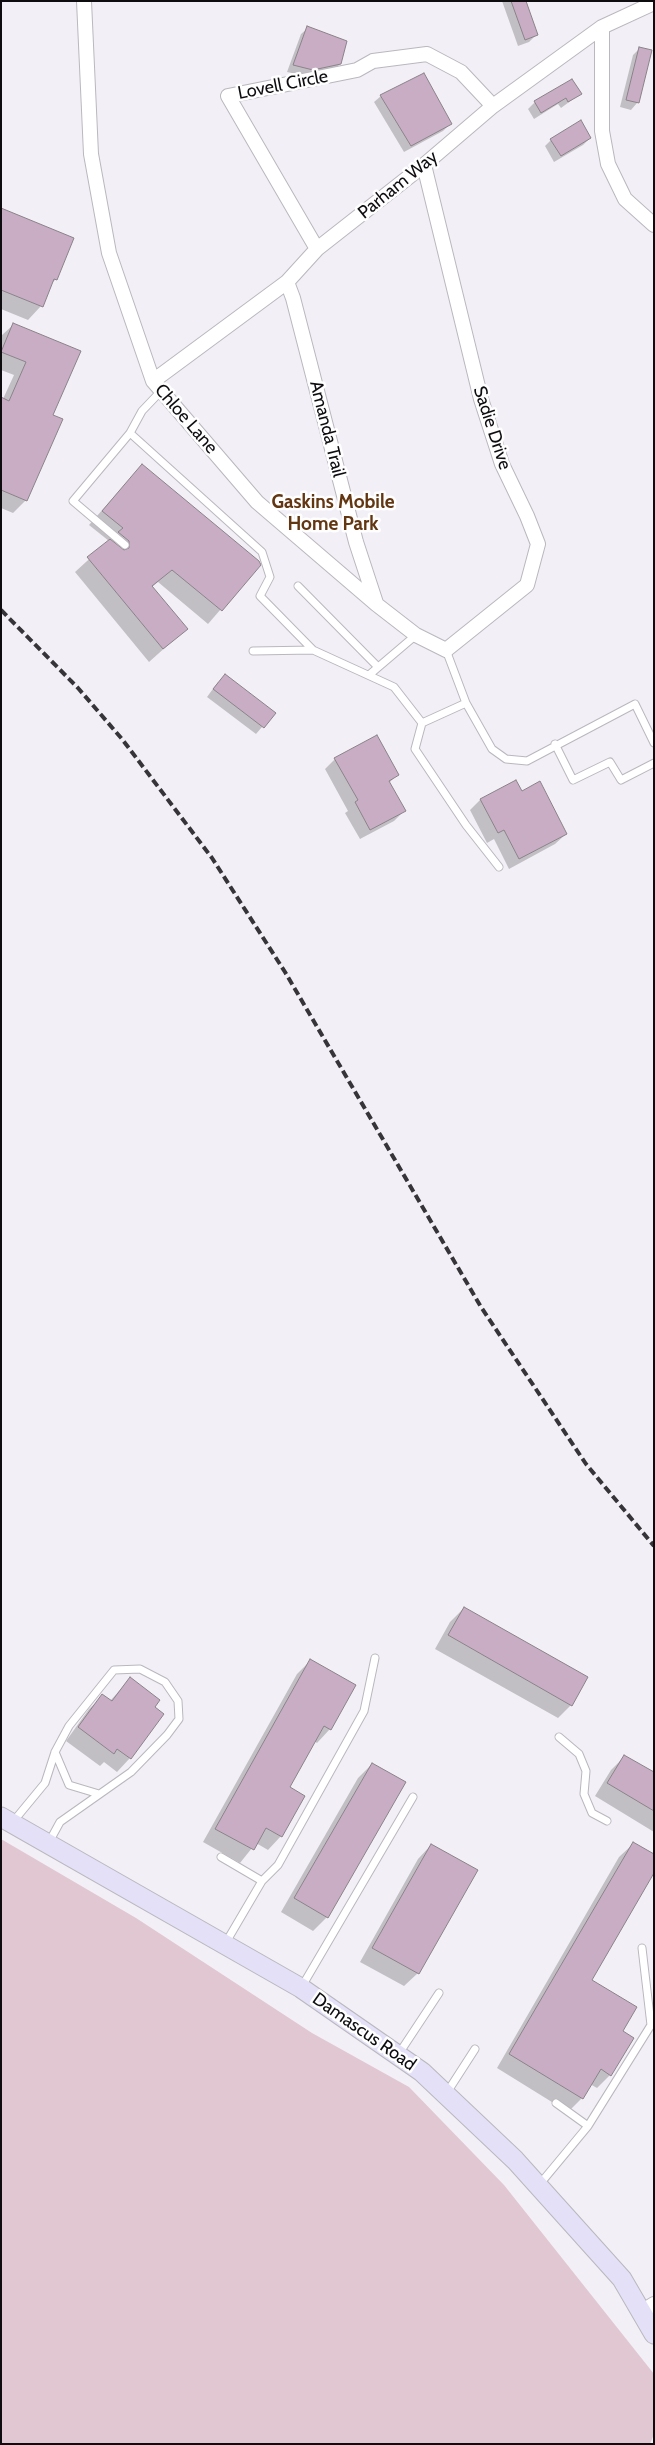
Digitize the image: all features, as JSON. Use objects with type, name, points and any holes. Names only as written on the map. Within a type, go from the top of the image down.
[{"type":"street","name":"Chloe Lane","points":[[84,1],[90,144],[109,253],[158,386],[257,502],[376,604],[416,635],[446,650]]},
{"type":"street","name":"Parham Way","points":[[158,386],[287,282],[318,249],[424,165],[492,106],[602,27],[654,3]]},
{"type":"street","points":[[602,27],[602,131],[608,164],[625,199],[654,225]]},
{"type":"street","name":"Lovell Circle","points":[[318,249],[228,96],[357,70],[373,61],[427,54],[461,72],[492,106]]},
{"type":"street","name":"Sadie Drive","points":[[424,165],[481,399],[502,464],[538,544],[527,585],[446,650]]},
{"type":"street","name":"Amanda Trail","points":[[287,282],[293,298],[356,542],[376,604]]},
{"type":"street","name":"Damascus Road","points":[[6,1820],[301,1988],[422,2072],[515,2160],[622,2279],[647,2308],[654,2334]]},
{"type":"lane","points":[[125,545],[73,501],[130,433],[158,386]]},
{"type":"lane","points":[[130,433],[262,552],[270,577],[260,596],[313,650],[394,687],[422,723]]},
{"type":"lane","points":[[298,586],[378,667]]},
{"type":"lane","points":[[368,675],[416,635]]},
{"type":"lane","points":[[253,651],[313,650]]},
{"type":"lane","points":[[446,650],[466,703],[492,749],[506,759],[527,761],[635,704],[654,743]]},
{"type":"lane","points":[[466,703],[422,723],[415,748],[466,825],[499,867]]},
{"type":"lane","points":[[556,744],[574,780],[610,762],[621,780],[654,763]]},
{"type":"lane","points":[[224,1944],[262,1881],[278,1865],[364,1711],[375,1658]]},
{"type":"lane","points":[[6,1820],[45,1783],[55,1752],[69,1726],[114,1670],[140,1669],[165,1682],[178,1701],[179,1719],[167,1735],[131,1772],[60,1822],[48,1844]]},
{"type":"lane","points":[[559,1737],[579,1754],[586,1771],[584,1794],[592,1813],[607,1821]]},
{"type":"lane","points":[[55,1752],[69,1785],[99,1794]]},
{"type":"lane","points":[[301,1988],[413,1798]]},
{"type":"lane","points":[[221,1857],[262,1881]]},
{"type":"lane","points":[[538,2185],[588,2126],[651,2025],[642,1948]]},
{"type":"lane","points":[[398,2056],[440,1993]]},
{"type":"lane","points":[[446,2094],[475,2049]]},
{"type":"lane","points":[[556,2103],[588,2126]]},
{"type":"shaded area","points":[[1,1839],[136,1918],[312,2033],[409,2087],[504,2185],[654,2374],[654,2434],[650,2444],[1,2444]]},
{"type":"building","points":[[511,1],[526,1],[538,35],[525,40]]},
{"type":"building","points":[[307,26],[347,41],[341,64],[313,70],[293,65]]},
{"type":"building","points":[[639,47],[652,50],[639,103],[626,100]]},
{"type":"building","points":[[424,73],[452,124],[411,146],[380,95]]},
{"type":"building","points":[[572,79],[582,94],[568,102],[566,98],[541,113],[534,101]]},
{"type":"building","points":[[581,120],[591,138],[561,156],[550,139]]},
{"type":"building","points":[[1,208],[74,238],[57,280],[54,279],[43,307],[1,290]]},
{"type":"building","points":[[13,323],[81,351],[53,415],[63,419],[27,501],[1,490],[1,397],[9,401],[26,362],[1,352]]},
{"type":"building","points":[[142,464],[259,561],[261,565],[222,611],[172,570],[152,586],[188,629],[163,649],[87,557],[110,539],[124,550],[129,548],[129,541],[118,532],[123,528],[102,511]]},
{"type":"building","points":[[225,674],[276,713],[264,728],[213,689]]},
{"type":"building","points":[[377,735],[399,775],[389,781],[406,811],[370,830],[355,802],[358,800],[334,758]]},
{"type":"building","points":[[516,780],[522,791],[540,781],[567,834],[519,859],[504,830],[498,833],[480,799]]},
{"type":"building","points":[[464,1607],[588,1677],[572,1706],[448,1635]]},
{"type":"building","points":[[310,1659],[356,1685],[331,1730],[324,1726],[290,1787],[305,1796],[282,1837],[266,1828],[254,1850],[215,1829]]},
{"type":"building","points":[[130,1677],[160,1700],[155,1707],[164,1714],[131,1759],[117,1749],[114,1754],[78,1727],[102,1694],[112,1701]]},
{"type":"building","points":[[624,1755],[654,1772],[654,1811],[607,1783]]},
{"type":"building","points":[[372,1763],[406,1782],[328,1918],[294,1898]]},
{"type":"building","points":[[633,1842],[654,1854],[654,1873],[592,1980],[637,2007],[623,2031],[634,2038],[611,2076],[601,2069],[583,2099],[509,2054]]},
{"type":"building","points":[[431,1844],[478,1870],[419,1974],[372,1948]]},
{"type":"railway","points":[[1,610],[78,688],[122,739],[212,858],[285,972],[481,1307],[586,1464],[654,1546]]},
{"type":"district","name":"Gaskins Mobile Home Park","points":[[333,513]]}]
